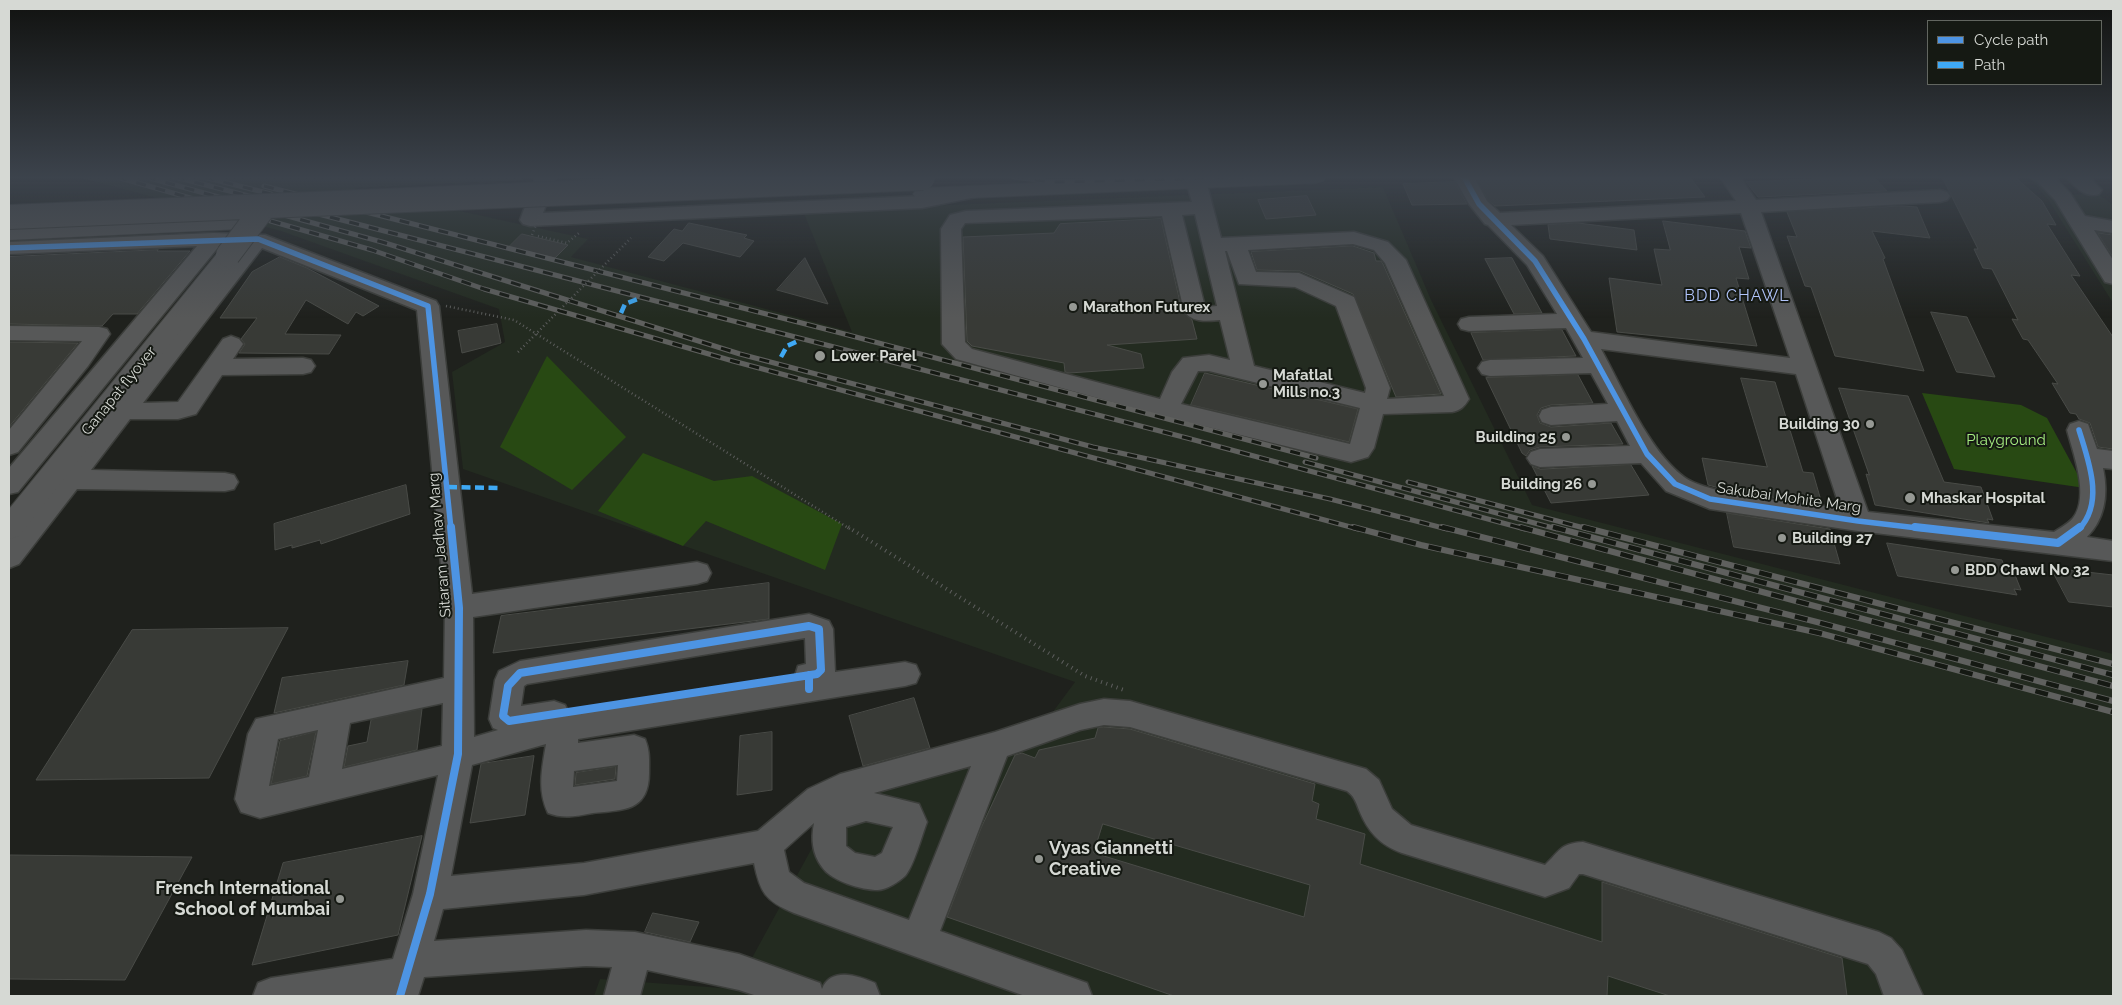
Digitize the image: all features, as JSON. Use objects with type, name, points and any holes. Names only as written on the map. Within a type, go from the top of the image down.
[{"type":"main road","points":[[9,234],[184,224]]},
{"type":"main road","points":[[219,249],[247,224]]},
{"type":"main road","name":"Ganapat flyover","points":[[9,502],[219,249]]},
{"type":"main road","name":"Ganapat flyover","points":[[9,528],[219,249]]},
{"type":"street","points":[[9,557],[123,411],[248,224]]},
{"type":"street","points":[[259,224],[428,306]]},
{"type":"street","points":[[532,224],[531,227],[579,224]]},
{"type":"street","points":[[953,224],[951,229],[954,344],[964,354],[1167,409],[1350,453],[1359,451],[1378,388],[1346,302],[1299,280],[1247,279],[1236,244]]},
{"type":"street","points":[[1174,224],[1195,311],[1202,314],[1229,312]]},
{"type":"street","points":[[1207,224],[1244,371]]},
{"type":"street","name":"Sakubai Mohite Marg","points":[[1496,224],[1535,262],[1578,330],[1598,365],[1616,413],[1640,454],[1675,484],[1710,499],[1858,521],[2058,543],[2113,551]]},
{"type":"street","points":[[1756,224],[1807,368],[1858,521]]},
{"type":"street","points":[[2080,224],[2113,277]]},
{"type":"street","points":[[2095,224],[2113,227]]},
{"type":"street","points":[[1167,409],[1184,372],[1191,364],[1209,363],[1393,408],[1452,404],[1457,399],[1395,260],[1381,246],[1354,238],[1212,245]]},
{"type":"street","points":[[9,248],[219,249]]},
{"type":"street","points":[[9,485],[111,361],[219,249]]},
{"type":"street","name":"Sitaram Jadhav Marg","points":[[406,977],[430,894],[458,754],[460,686],[459,608],[428,306]]},
{"type":"street","points":[[1469,324],[1578,330],[1807,368]]},
{"type":"street","points":[[9,333],[99,334],[80,361],[9,446]]},
{"type":"street","points":[[123,411],[183,410],[187,408],[232,344]]},
{"type":"street","points":[[80,361],[111,361]]},
{"type":"street","points":[[1490,368],[1598,365]]},
{"type":"street","points":[[216,367],[303,366]]},
{"type":"street","points":[[1551,416],[1616,413]]},
{"type":"street","points":[[2058,543],[2082,526],[2103,504],[2079,430]]},
{"type":"street","points":[[1540,458],[1640,454]]},
{"type":"street","points":[[2086,456],[2113,460]]},
{"type":"street","points":[[70,480],[225,482]]},
{"type":"street","points":[[459,608],[499,600],[697,573]]},
{"type":"street","points":[[555,724],[509,721],[504,719],[510,680],[520,673],[809,626],[819,629],[821,670],[809,682]]},
{"type":"street","points":[[460,686],[267,728],[263,734],[251,799],[255,803],[260,803],[419,766],[555,724],[809,682],[905,674]]},
{"type":"street","points":[[430,894],[584,879],[766,845],[804,810],[826,794],[837,802],[1080,717],[1104,712],[1130,714],[1361,782],[1372,800],[1377,815],[1385,825],[1402,838],[1545,881],[1555,880],[1560,876],[1567,861],[1573,857],[1583,858],[1879,950],[1888,957],[1894,969],[1899,989],[1905,996]]},
{"type":"street","points":[[323,788],[337,713]]},
{"type":"street","points":[[555,724],[560,759]]},
{"type":"street","points":[[918,941],[996,746]]},
{"type":"street","points":[[766,845],[775,882],[794,896],[1074,996]]},
{"type":"street","points":[[271,996],[406,977],[586,948],[636,950],[739,972],[807,996]]},
{"type":"street","points":[[622,996],[636,950]]},
{"type":"street","points":[[837,996],[841,992],[848,991],[862,996]]},
{"type":"path","points":[[531,227],[567,243]]},
{"type":"path","points":[[518,352],[631,238]]},
{"type":"path","points":[[428,306],[459,307],[514,320],[649,402],[1085,676],[1131,692]]},
{"type":"shaded area","points":[[254,224],[519,224],[588,239],[571,257],[852,332],[808,224],[1399,224],[1431,300],[1532,505],[2113,654],[2113,996],[594,996],[600,979],[735,989],[848,782],[1038,732],[1075,682],[463,469],[452,372],[505,342],[499,309],[281,231]]},
{"type":"shaded area","points":[[2063,224],[2113,224],[2113,303]]},
{"type":"green space","points":[[547,356],[626,437],[572,490],[500,447]]},
{"type":"green space","name":"Playground","points":[[1922,393],[2021,405],[2047,418],[2085,488],[1954,469]]},
{"type":"green space","points":[[643,453],[714,481],[752,476],[842,524],[825,570],[706,521],[683,546],[598,511]]},
{"type":"building","points":[[688,224],[693,224],[747,235],[744,238],[754,241],[740,257],[683,243],[664,261],[648,257],[674,229],[682,231]]},
{"type":"building","name":"Marathon Futurex","points":[[1060,224],[1162,224],[1182,311],[1192,320],[1197,339],[1107,345],[1141,354],[1144,368],[1069,373],[1065,372],[1064,363],[972,346],[967,341],[963,237],[1054,233]]},
{"type":"building","points":[[1585,224],[1634,230],[1637,250],[1550,239],[1548,225]]},
{"type":"building","points":[[1664,224],[1687,224],[1745,231],[1751,248],[1739,247],[1749,279],[1736,278],[1757,346],[1617,332],[1609,278],[1662,285],[1654,249],[1670,250]]},
{"type":"building","points":[[1792,224],[1924,224],[1930,238],[1872,231],[1885,258],[1883,259],[1924,371],[1835,356],[1811,287],[1805,286],[1787,236],[1797,237]]},
{"type":"building","points":[[1965,224],[2055,224],[2047,224],[2080,276],[2071,275],[2113,337],[2113,449],[2098,447],[2090,423],[2079,419],[2076,414],[2070,413],[2052,383],[2058,384],[2028,340],[2023,339],[2012,319],[2018,320],[1992,269],[1983,268],[1974,249],[1978,249]]},
{"type":"building","points":[[2098,233],[2113,235],[2113,257]]},
{"type":"building","points":[[522,234],[568,245],[555,258],[509,247]]},
{"type":"building","points":[[1353,246],[1374,253],[1376,261],[1381,261],[1383,264],[1441,394],[1396,397],[1353,294],[1300,271],[1257,270],[1251,252]]},
{"type":"building","points":[[158,250],[190,251],[137,314],[113,314],[102,326],[9,324],[9,257]]},
{"type":"building","points":[[280,257],[307,268],[379,306],[363,316],[356,312],[348,324],[306,300],[285,334],[341,335],[329,354],[239,353],[245,344],[241,339],[257,318],[220,318],[252,272]]},
{"type":"building","points":[[805,258],[828,304],[777,290]]},
{"type":"building","points":[[1512,258],[1542,313],[1514,314],[1485,259]]},
{"type":"building","points":[[1931,312],[1967,317],[1995,377],[1957,372]]},
{"type":"building","points":[[497,324],[501,343],[462,353],[458,331]]},
{"type":"building","points":[[1562,330],[1576,356],[1483,360],[1471,333]]},
{"type":"building","points":[[9,342],[78,343],[9,427]]},
{"type":"building","points":[[1205,373],[1358,409],[1349,442],[1191,405]]},
{"type":"building","points":[[1578,375],[1593,403],[1551,405],[1541,408],[1537,415],[1540,423],[1551,427],[1611,423],[1623,444],[1540,447],[1530,450],[1526,456],[1522,453],[1486,378]]},
{"type":"building","points":[[1741,378],[1775,382],[1803,472],[1813,473],[1822,504],[1735,492],[1708,485],[1702,458],[1767,467]]},
{"type":"building","points":[[1839,388],[1908,396],[1944,482],[1981,487],[1993,520],[1987,519],[1989,523],[1875,505],[1866,474],[1869,475]]},
{"type":"building","name":"Building 26","points":[[1631,465],[1649,495],[1551,503],[1532,466],[1540,469]]},
{"type":"building","points":[[406,485],[410,514],[321,544],[320,540],[292,548],[292,545],[275,550],[274,524]]},
{"type":"building","name":"Building 27","points":[[1727,513],[1830,529],[1840,564],[1734,547]]},
{"type":"building","name":"BDD Chawl No 32","points":[[1887,543],[2002,560],[2003,563],[2011,565],[2021,590],[2014,589],[2017,595],[1898,576]]},
{"type":"building","points":[[2051,568],[2113,575],[2113,607],[2069,602]]},
{"type":"building","points":[[769,583],[769,619],[493,653],[501,616]]},
{"type":"building","points":[[288,628],[209,778],[36,780],[132,630]]},
{"type":"building","points":[[408,661],[404,685],[274,713],[282,678]]},
{"type":"building","points":[[914,698],[930,748],[863,766],[849,716]]},
{"type":"building","points":[[422,709],[417,750],[344,767],[348,746],[367,742],[371,720]]},
{"type":"building","name":"Vyas Giannetti Creative","points":[[1098,728],[1130,729],[1315,784],[1312,801],[1319,804],[1316,819],[1365,834],[1360,864],[1602,942],[1602,882],[1842,958],[1847,996],[1670,996],[1608,976],[1607,996],[1174,996],[947,917],[981,828],[1015,755],[1022,753],[1035,758],[1039,750],[1095,738]],"holes":[[[1103,824],[1310,885],[1304,917],[1094,853]]]},
{"type":"building","points":[[316,732],[307,776],[271,784],[280,741]]},
{"type":"building","points":[[772,732],[772,790],[737,795],[740,736]]},
{"type":"building","points":[[534,756],[525,815],[470,823],[481,764]]},
{"type":"building","points":[[616,767],[615,779],[575,785],[576,773]]},
{"type":"building","name":"French International School of Mumbai","points":[[422,836],[398,935],[252,965],[283,863]]},
{"type":"building","points":[[9,855],[192,857],[125,980],[9,979]]},
{"type":"building","points":[[653,913],[699,922],[690,942],[645,932]]},
{"type":"railway","points":[[281,224],[372,250],[484,289],[733,361],[1358,529]]},
{"type":"railway","points":[[316,224],[382,242],[740,354],[1093,447],[1330,499],[1447,529]]},
{"type":"railway","points":[[357,224],[1187,438],[1525,529]]},
{"type":"railway","points":[[413,224],[833,331],[1316,458]]},
{"type":"railway","points":[[1305,462],[1557,529]]},
{"type":"railway","points":[[1408,482],[1588,529]]},
{"type":"railway","points":[[1353,527],[1421,545],[1819,633],[2113,712]]},
{"type":"railway","points":[[1442,527],[1817,622],[2113,701]]},
{"type":"railway","points":[[1520,527],[2113,686]]},
{"type":"railway","points":[[1553,527],[2113,675]]},
{"type":"railway","points":[[1583,527],[2113,664]]},
{"type":"marked path","points":[[621,313],[625,304],[638,299]]},
{"type":"marked path","points":[[781,357],[787,346],[798,341]]},
{"type":"marked path","points":[[448,487],[501,488]]},
{"type":"cycle path","points":[[1499,224],[1535,261],[1584,339],[1647,454],[1675,484],[1710,499],[1858,521],[2058,543],[2083,524],[2092,502],[2092,478],[2079,430]]},
{"type":"cycle path","points":[[9,248],[214,239],[258,239],[428,306],[459,608],[458,754],[430,894],[400,996]]},
{"type":"cycle path","points":[[809,675],[509,721],[504,719],[503,716],[508,686],[520,673],[809,626],[819,629],[821,670],[817,674],[809,675],[809,689]]},
{"type":"place","name":"Marathon Futurex","points":[[1073,307]]},
{"type":"place","name":"Lower Parel","points":[[820,356]]},
{"type":"place","name":"Mafatlal Mills no.3","points":[[1263,384]]},
{"type":"place","name":"Building 30","points":[[1870,424]]},
{"type":"place","name":"Building 25","points":[[1566,437]]},
{"type":"place","name":"Building 26","points":[[1592,484]]},
{"type":"place","name":"Mhaskar Hospital","points":[[1910,498]]},
{"type":"place","name":"Building 27","points":[[1782,538]]},
{"type":"place","name":"BDD Chawl No 32","points":[[1955,570]]},
{"type":"place","name":"Vyas Giannetti Creative","points":[[1039,859]]},
{"type":"place","name":"French International School of Mumbai","points":[[340,899]]},
{"type":"district","name":"BDD CHAWL","points":[[1737,296]]}]
